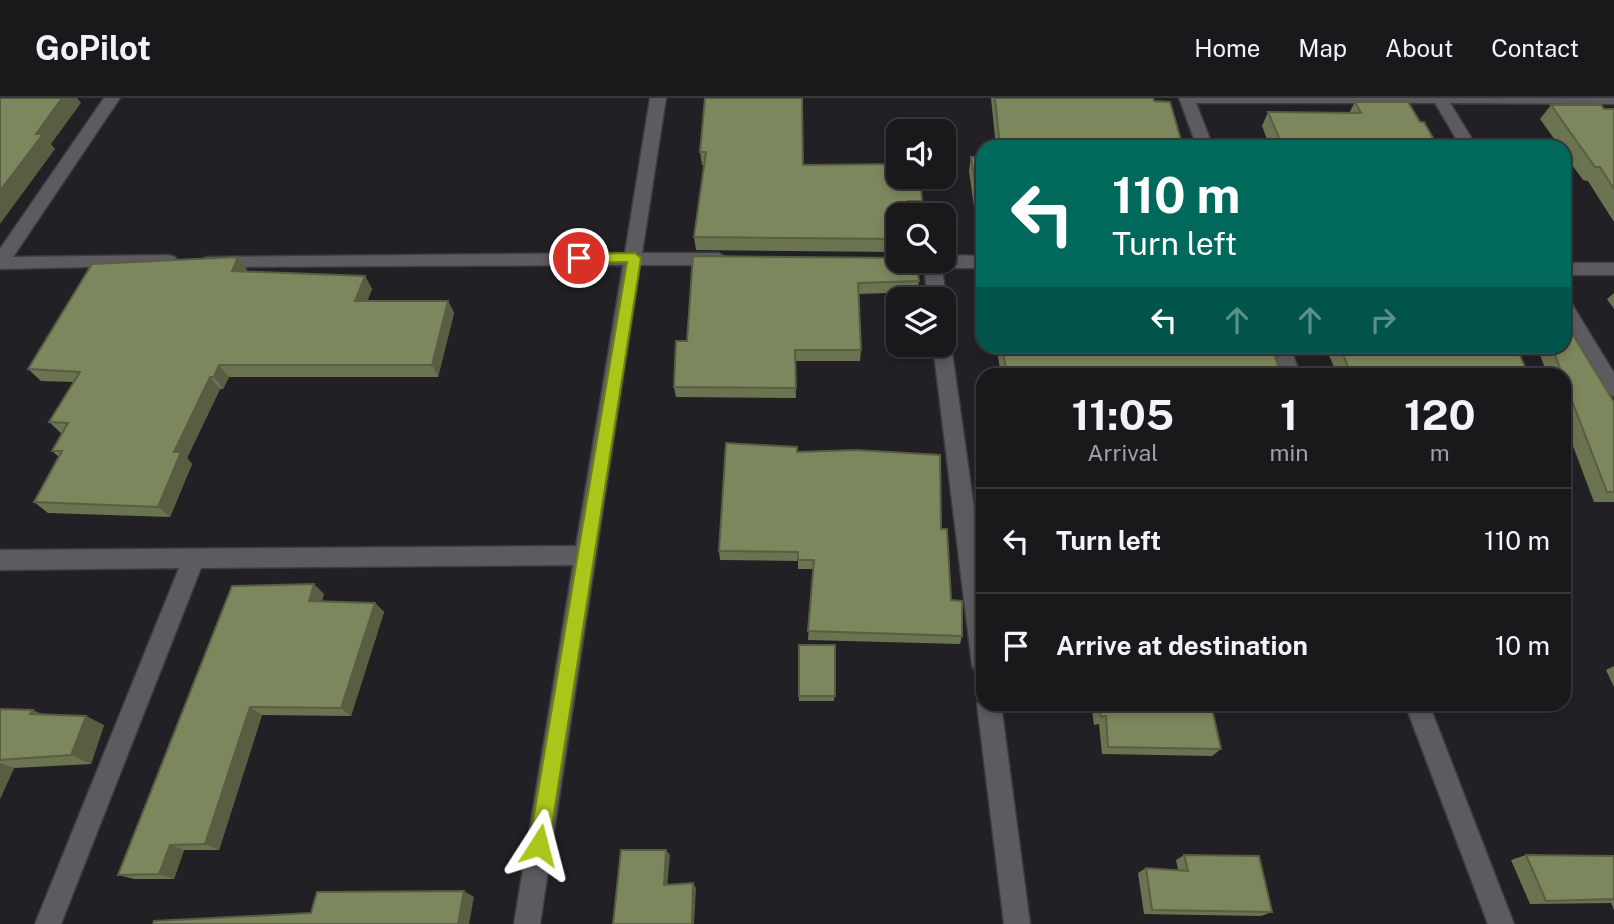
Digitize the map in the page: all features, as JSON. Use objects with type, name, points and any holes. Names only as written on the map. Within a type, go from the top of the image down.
[{"type":"street","points":[[0,262],[112,98]]},
{"type":"street","points":[[527,924],[635,258],[658,98]]},
{"type":"street","points":[[1202,140],[1187,98],[1614,99]]},
{"type":"street","points":[[1440,99],[1465,140]]},
{"type":"street","points":[[0,262],[743,259]]},
{"type":"street","points":[[864,261],[886,261]]},
{"type":"street","points":[[956,261],[976,262]]},
{"type":"street","points":[[1571,269],[1614,269]]},
{"type":"street","points":[[1571,318],[1614,389]]},
{"type":"street","points":[[944,357],[976,603]]},
{"type":"street","points":[[0,559],[585,555]]},
{"type":"street","points":[[48,924],[194,558]]},
{"type":"street","points":[[990,711],[1017,924]]},
{"type":"street","points":[[1420,711],[1502,924]]},
{"type":"building","points":[[0,98],[62,98],[36,134],[43,134],[0,191]]},
{"type":"building","points":[[705,98],[802,98],[803,165],[886,164],[886,189],[921,189],[922,201],[886,203],[886,239],[694,237],[706,152],[700,152]]},
{"type":"building","points":[[995,98],[1153,98],[1154,101],[1170,102],[1181,140],[999,140]]},
{"type":"building","points":[[1355,102],[1408,102],[1434,140],[1280,140],[1268,112],[1361,113]]},
{"type":"building","points":[[1551,105],[1601,105],[1604,109],[1614,109],[1614,189],[1600,167],[1595,167]]},
{"type":"building","points":[[971,157],[976,157],[976,188]]},
{"type":"building","points":[[693,256],[886,258],[886,273],[918,273],[919,281],[858,283],[861,350],[795,350],[796,388],[674,387],[676,341],[687,341]]},
{"type":"building","points":[[238,257],[232,271],[365,276],[355,301],[448,301],[432,365],[219,365],[214,377],[210,377],[174,452],[181,452],[158,507],[34,502],[62,451],[52,451],[68,423],[49,422],[80,372],[28,369],[92,264]]},
{"type":"building","points":[[1571,331],[1614,402],[1614,492],[1607,492],[1571,398],[1571,368],[1560,368],[1555,354],[1571,354]]},
{"type":"building","points":[[1003,354],[1274,354],[1279,368],[1006,368]]},
{"type":"building","points":[[1343,354],[1519,354],[1525,368],[1458,368],[1349,368]]},
{"type":"building","points":[[726,443],[797,447],[797,452],[856,450],[940,455],[941,529],[947,529],[951,600],[962,601],[962,636],[808,631],[814,560],[798,560],[798,552],[719,551]]},
{"type":"building","points":[[314,584],[309,601],[375,603],[341,708],[250,707],[205,844],[170,845],[159,874],[118,875],[232,586]]},
{"type":"building","points":[[799,645],[835,645],[835,696],[799,696]]},
{"type":"building","points":[[0,709],[33,710],[30,714],[86,716],[71,755],[0,760]]},
{"type":"building","points":[[1100,711],[1213,711],[1221,749],[1108,747],[1106,716],[1101,717]]},
{"type":"building","points":[[621,850],[666,850],[664,885],[693,883],[692,924],[613,924]]},
{"type":"building","points":[[1184,855],[1259,856],[1272,912],[1152,910],[1146,868],[1188,871]]},
{"type":"building","points":[[1526,855],[1614,856],[1614,899],[1546,901]]},
{"type":"building","points":[[464,891],[458,924],[153,924],[154,921],[311,913],[317,892]]},
{"type":"route","points":[[539,845],[635,258],[579,258]]}]
